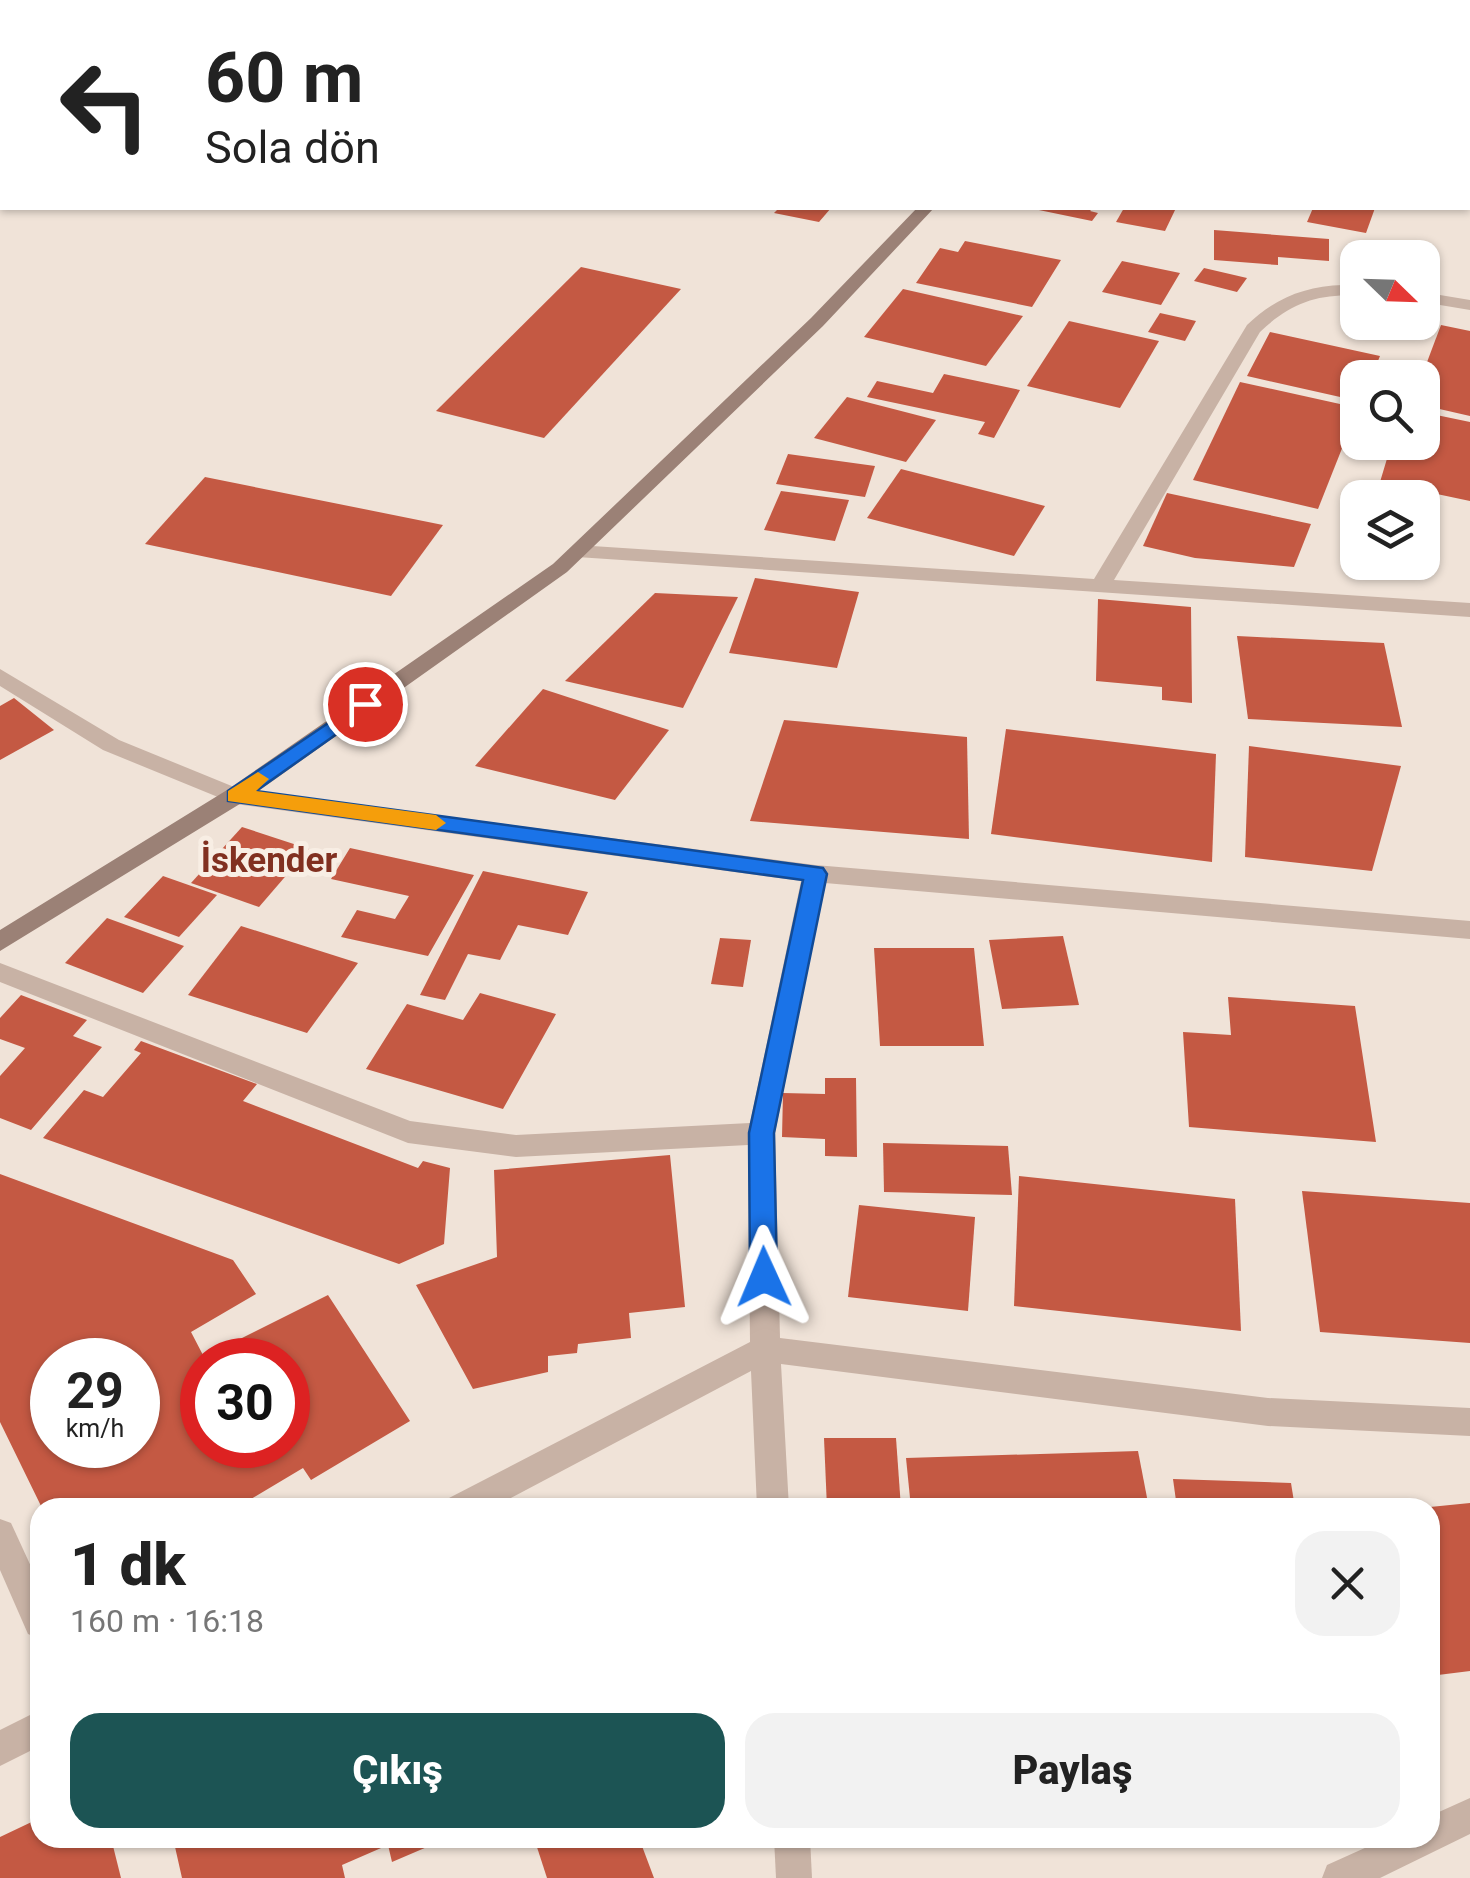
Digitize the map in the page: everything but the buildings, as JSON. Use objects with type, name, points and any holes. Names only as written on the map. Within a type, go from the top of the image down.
[{"type":"main road","points":[[0,942],[235,796],[577,552],[817,322],[924,210]]},
{"type":"street","points":[[1100,586],[1254,329],[1270,310],[1298,296],[1340,289]]},
{"type":"street","points":[[1440,299],[1470,305]]},
{"type":"street","points":[[577,552],[1470,610]]},
{"type":"street","points":[[0,676],[111,745],[235,796],[816,874],[1470,930]]},
{"type":"street","points":[[773,1498],[764,1349],[761,1133],[816,874]]},
{"type":"street","points":[[0,972],[408,1132],[516,1146],[761,1133]]},
{"type":"street","points":[[479,1498],[764,1349],[1268,1412],[1470,1422]]},
{"type":"street","points":[[0,1534],[30,1602]]},
{"type":"street","points":[[0,1749],[30,1733]]},
{"type":"street","points":[[1440,1830],[1470,1816]]},
{"type":"street","points":[[792,1848],[794,1878]]},
{"type":"street","points":[[1340,1878],[1403,1848]]},
{"type":"slow traffic","points":[[258,779],[235,796],[436,823]]},
{"type":"district","name":"İskender","points":[[269,860]]},
{"type":"route","points":[[365,704],[235,796],[816,874],[761,1133],[764,1277]]}]
